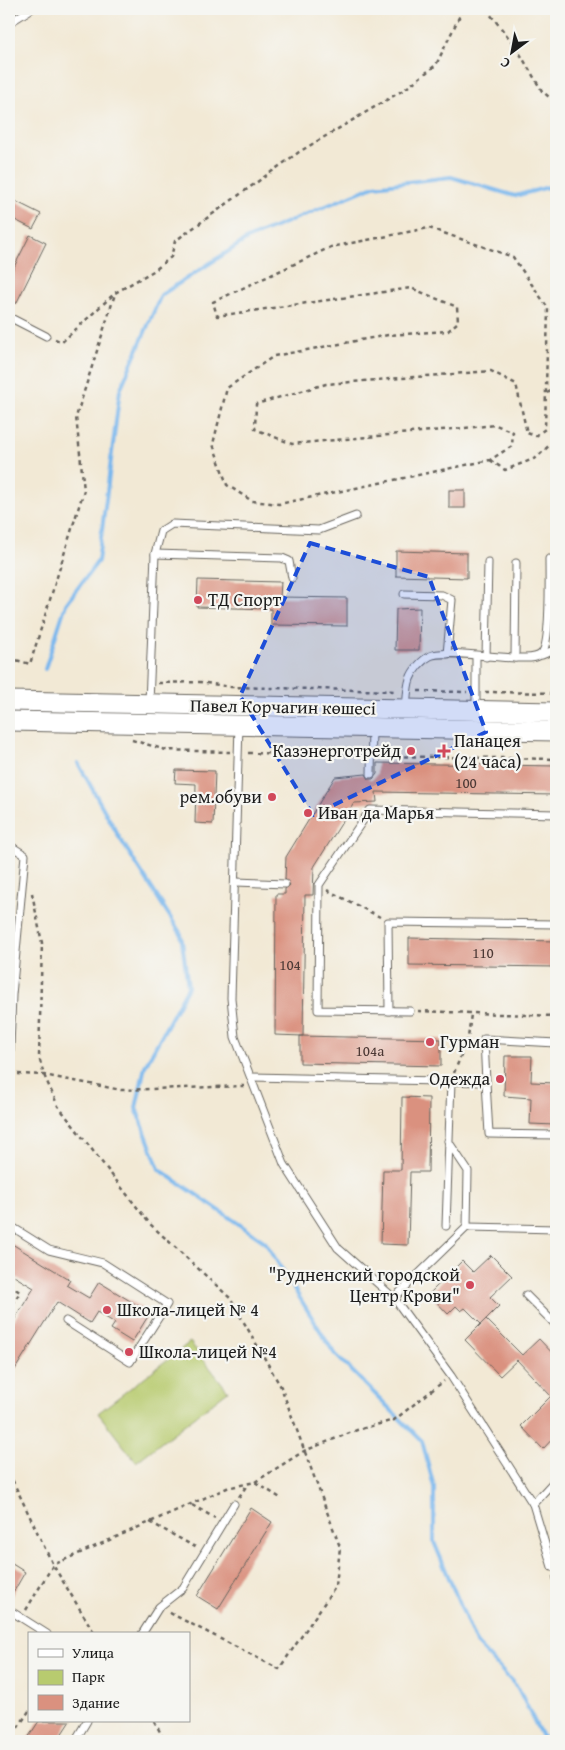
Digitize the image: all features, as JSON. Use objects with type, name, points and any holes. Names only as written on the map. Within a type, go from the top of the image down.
[{"type":"street","name":"Павел Корчагин көшесі","points":[[9,701],[149,704],[407,700],[476,711],[556,712]]},
{"type":"street","points":[[510,711],[510,730]]},
{"type":"street","name":"Павел Корчагин көшесі","points":[[9,721],[556,731]]},
{"type":"lane","points":[[9,23],[31,9]]},
{"type":"lane","points":[[9,317],[46,336]]},
{"type":"lane","points":[[149,704],[155,554],[161,531],[172,524],[319,530],[356,516]]},
{"type":"lane","points":[[155,554],[282,558],[289,561],[292,578]]},
{"type":"lane","points":[[541,655],[545,648],[548,618],[549,559]]},
{"type":"lane","points":[[486,657],[488,562]]},
{"type":"lane","points":[[515,658],[516,563]]},
{"type":"lane","points":[[404,594],[442,595],[452,600],[448,654]]},
{"type":"lane","points":[[407,700],[410,680],[416,668],[430,656],[448,654],[535,658],[556,649]]},
{"type":"lane","points":[[476,656],[476,711]]},
{"type":"lane","points":[[239,725],[236,882],[231,998],[235,1037],[284,1164],[308,1204],[338,1248],[394,1298],[451,1376],[533,1504],[554,1567]]},
{"type":"lane","points":[[371,774],[372,728]]},
{"type":"lane","points":[[410,1011],[318,1010],[316,885],[370,806],[556,814]]},
{"type":"lane","points":[[9,845],[25,855],[12,995],[9,1074]]},
{"type":"lane","points":[[236,882],[285,884]]},
{"type":"lane","points":[[389,1011],[388,922],[556,924]]},
{"type":"lane","points":[[556,1043],[484,1039],[489,1134],[556,1135]]},
{"type":"lane","points":[[252,1077],[486,1082]]},
{"type":"lane","points":[[446,1226],[451,1081]]},
{"type":"lane","points":[[394,1298],[466,1227],[468,1171],[448,1141]]},
{"type":"lane","points":[[9,1225],[49,1250],[103,1263],[167,1304],[130,1362],[66,1321]]},
{"type":"lane","points":[[466,1227],[556,1228]]},
{"type":"lane","points":[[526,1295],[556,1325]]},
{"type":"lane","points":[[533,1504],[556,1479]]},
{"type":"lane","points":[[143,1632],[159,1607],[183,1588],[234,1504]]},
{"type":"lane","points":[[9,1610],[44,1632]]},
{"type":"lane","points":[[75,1741],[86,1722]]},
{"type":"path","points":[[46,336],[62,342],[115,294],[155,270],[171,257],[176,240],[284,163],[405,89],[436,65],[463,9]]},
{"type":"path","points":[[486,9],[516,47],[542,91],[556,103]]},
{"type":"path","points":[[429,228],[513,257],[548,308],[545,429],[536,436],[527,433],[516,384],[491,371],[326,384],[256,404],[256,429],[292,444],[496,425],[513,432],[512,446],[490,460],[279,504],[252,501],[227,485],[213,444],[227,388],[274,356],[388,335],[448,331],[458,322],[457,307],[411,288],[217,316],[213,302],[331,247],[429,228]]},
{"type":"path","points":[[9,658],[30,664],[84,490],[76,417],[115,294]]},
{"type":"path","points":[[547,393],[556,388]]},
{"type":"path","points":[[490,460],[505,470],[536,458],[556,439]]},
{"type":"path","points":[[149,683],[200,682],[232,687],[407,700],[476,692],[556,693]]},
{"type":"path","points":[[31,884],[42,942],[39,1057],[44,1075],[58,1106],[150,1224],[230,1298],[281,1387],[340,1547],[336,1586],[279,1669],[159,1607]]},
{"type":"path","points":[[316,885],[388,922]]},
{"type":"path","points":[[410,1011],[556,1016]]},
{"type":"path","points":[[451,1081],[468,1038],[471,1014]]},
{"type":"path","points":[[9,1074],[44,1075],[121,1090],[255,1085]]},
{"type":"path","points":[[9,1285],[20,1292],[9,1310]]},
{"type":"path","points":[[22,1618],[53,1565],[227,1488],[255,1482],[304,1450],[357,1430],[394,1420],[451,1376]]},
{"type":"path","points":[[9,1472],[53,1565],[94,1632]]},
{"type":"path","points":[[255,1482],[282,1499]]},
{"type":"path","points":[[234,1504],[248,1484]]},
{"type":"path","points":[[191,1504],[223,1522]]},
{"type":"path","points":[[150,1522],[205,1552]]},
{"type":"path","points":[[554,1567],[556,1594]]},
{"type":"path","points":[[9,1741],[28,1712]]},
{"type":"path","points":[[155,1722],[165,1741]]},
{"type":"highlighted area","points":[[310,543],[429,577],[486,732],[313,815],[240,696]]},
{"type":"green space","points":[[190,1342],[228,1391],[136,1462],[98,1413]]},
{"type":"building","points":[[9,198],[41,214],[33,229],[9,217]]},
{"type":"building","points":[[30,235],[46,243],[16,304],[9,300],[9,277]]},
{"type":"building","points":[[449,490],[465,490],[465,508],[449,508]]},
{"type":"building","points":[[396,551],[467,553],[467,578],[396,576]]},
{"type":"building","points":[[198,580],[281,582],[280,597],[347,598],[347,626],[271,625],[271,609],[197,607]]},
{"type":"building","points":[[420,608],[419,650],[395,650],[396,609]]},
{"type":"building","points":[[377,763],[556,766],[556,795],[376,792],[377,802],[354,803],[314,867],[313,895],[305,895],[303,1036],[275,1035],[276,894],[285,894],[285,889],[290,885],[285,879],[286,857],[335,777],[366,774],[369,779],[373,779],[377,774]]},
{"type":"building","points":[[176,770],[215,771],[213,824],[195,823],[196,784],[175,783]]},
{"type":"building","points":[[409,938],[556,941],[556,967],[409,965]]},
{"type":"building","points":[[300,1036],[441,1039],[441,1066],[300,1063]]},
{"type":"building","points":[[505,1056],[532,1056],[531,1082],[556,1083],[555,1125],[530,1124],[531,1098],[504,1096]]},
{"type":"building","points":[[402,1097],[429,1098],[428,1172],[410,1172],[408,1245],[381,1244],[383,1170],[401,1170]]},
{"type":"building","name":"Школа-лицей № 4","points":[[9,1242],[70,1280],[67,1285],[89,1298],[99,1282],[150,1313],[132,1342],[111,1329],[115,1323],[97,1312],[90,1323],[57,1302],[9,1379],[9,1328],[34,1288],[9,1273]]},
{"type":"building","name":"\"Рудненский городской Центр Крови\"","points":[[491,1255],[512,1276],[490,1297],[499,1306],[481,1324],[465,1308],[461,1311],[456,1306],[448,1314],[429,1294],[462,1261],[473,1272]]},
{"type":"building","points":[[486,1319],[522,1355],[539,1339],[556,1357],[556,1435],[543,1449],[521,1426],[551,1396],[517,1360],[500,1376],[465,1340]]},
{"type":"building","points":[[251,1508],[272,1522],[218,1609],[197,1596]]},
{"type":"building","points":[[9,1562],[25,1572],[9,1600]]},
{"type":"building","points":[[38,1722],[69,1722],[57,1741],[26,1741]]},
{"type":"waterway","points":[[45,669],[66,604],[98,561],[120,390],[161,295],[249,238],[374,186],[451,177],[515,196],[556,185]]},
{"type":"waterway","points":[[78,763],[119,837],[181,934],[188,987],[145,1066],[136,1108],[159,1169],[265,1242],[334,1353],[422,1441],[434,1487],[434,1542],[476,1643],[518,1688],[544,1741]]},
{"type":"place","name":"ТД Спорт","points":[[198,600]]},
{"type":"place","name":"Казэнерготрейд","points":[[411,751]]},
{"type":"place","name":"Панацея (24 часа)","points":[[444,751]]},
{"type":"place","name":"рем.обуви","points":[[272,797]]},
{"type":"place","name":"Иван да Марья","points":[[308,813]]},
{"type":"place","name":"Гурман","points":[[430,1042]]},
{"type":"place","name":"Одежда","points":[[500,1079]]},
{"type":"place","name":"\"Рудненский городской Центр Крови\"","points":[[470,1285]]},
{"type":"place","name":"Школа-лицей № 4","points":[[107,1310]]},
{"type":"place","name":"Школа-лицей №4","points":[[129,1352]]}]
